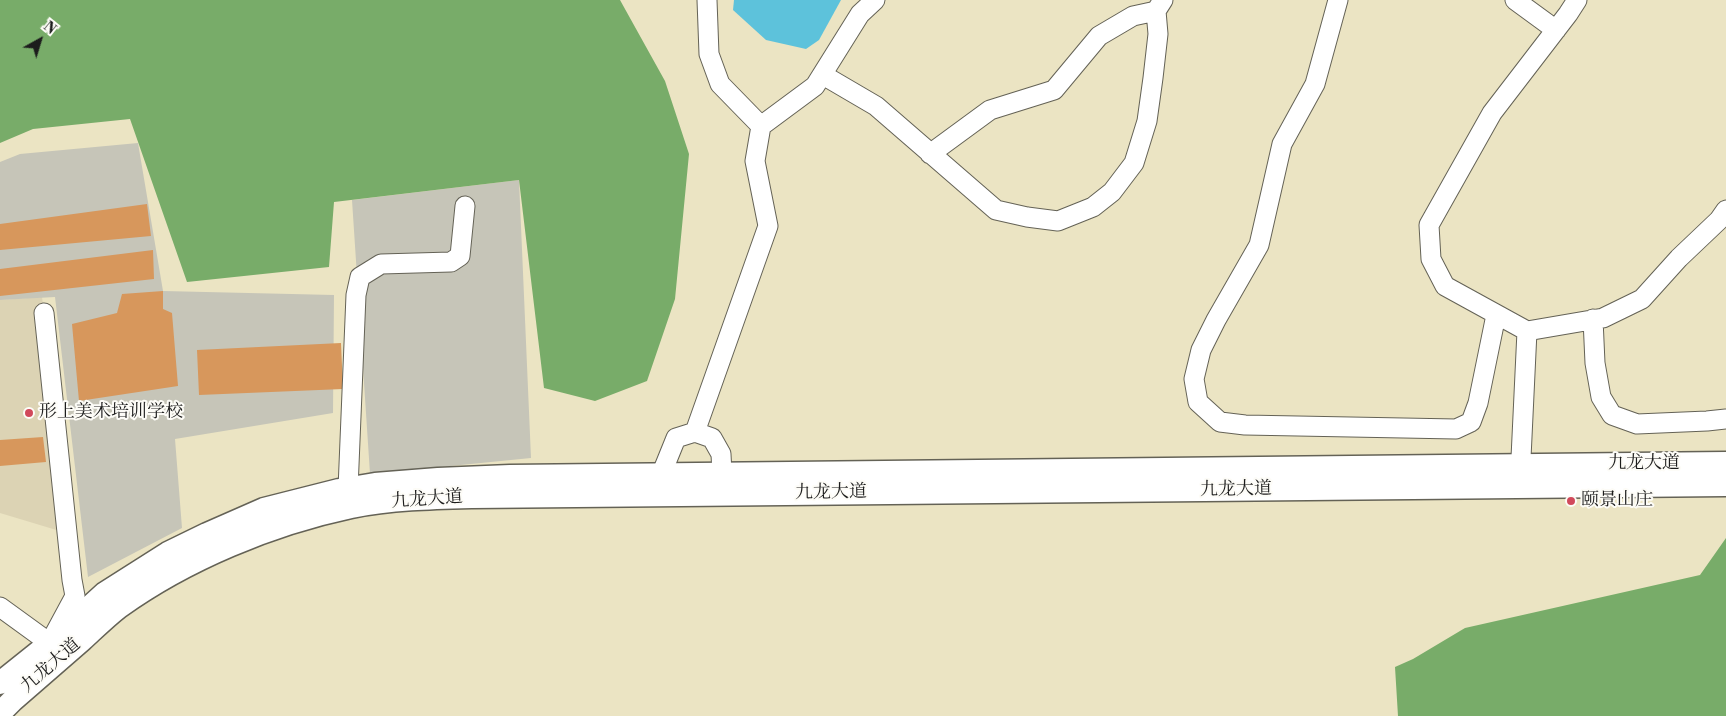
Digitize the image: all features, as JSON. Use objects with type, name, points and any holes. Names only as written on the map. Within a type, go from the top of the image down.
[{"type":"main road","name":"九龙大道","points":[[0,683],[58,649],[117,608],[173,573],[251,537],[353,507],[430,498],[698,484],[1520,476],[1726,463]]},
{"type":"main road","name":"九龙大道","points":[[0,713],[58,649],[105,593],[168,553],[264,509],[374,484],[438,478],[661,475],[698,484],[722,474],[1520,476],[1726,485]]},
{"type":"street","points":[[707,0],[709,54],[720,84],[761,126]]},
{"type":"street","points":[[694,432],[768,226],[755,161],[761,126],[815,86],[860,14],[875,0]]},
{"type":"street","points":[[1338,0],[1315,84],[1282,144],[1259,245],[1201,350],[1194,379],[1198,402],[1220,422],[1245,425],[1456,429],[1471,422],[1476,409],[1496,315]]},
{"type":"street","points":[[1514,0],[1556,30]]},
{"type":"street","points":[[1577,0],[1492,113],[1429,224],[1431,260],[1445,286],[1527,331],[1603,318],[1642,299],[1679,258],[1719,220],[1726,210]]},
{"type":"street","points":[[822,75],[876,106],[930,154],[996,210],[1058,221],[1093,208],[1112,192],[1134,164],[1147,121],[1160,6],[1133,16],[1099,36],[1054,90],[990,110],[930,154]]},
{"type":"street","points":[[348,489],[356,295],[360,276],[381,264],[450,262],[460,256],[465,206]]},
{"type":"street","points":[[0,606],[58,649],[75,596],[44,313]]},
{"type":"street","points":[[1593,319],[1600,397],[1612,415],[1637,424],[1707,421],[1726,418]]},
{"type":"street","points":[[1520,476],[1527,331]]},
{"type":"street","points":[[661,475],[676,438],[694,432],[712,438],[721,454],[722,474]]},
{"type":"shaded area","points":[[138,143],[163,291],[334,295],[333,413],[175,439],[182,528],[88,577],[55,297],[0,300],[0,162],[20,154]]},
{"type":"shaded area","points":[[519,180],[531,458],[370,474],[352,200]]},
{"type":"shaded area","name":"形上美术培训学校","points":[[42,297],[73,535],[0,513],[0,300]]},
{"type":"green space","points":[[0,0],[620,0],[665,81],[689,154],[675,299],[647,381],[595,401],[544,388],[519,180],[334,202],[329,267],[187,282],[130,119],[33,129],[0,143]]},
{"type":"green space","points":[[1726,538],[1726,716],[1398,716],[1395,667],[1413,659],[1465,628],[1700,575]]},
{"type":"water","points":[[734,0],[841,0],[819,40],[806,49],[766,40],[733,10]]},
{"type":"building","points":[[147,204],[151,236],[0,250],[0,224]]},
{"type":"building","points":[[153,250],[154,279],[0,296],[0,269]]},
{"type":"building","points":[[163,291],[163,309],[172,313],[178,386],[79,401],[72,324],[117,313],[122,294]]},
{"type":"building","points":[[341,343],[343,389],[199,395],[197,350]]},
{"type":"building","points":[[43,437],[46,462],[0,466],[0,440]]},
{"type":"place","name":"形上美术培训学校","points":[[29,413]]},
{"type":"place","name":"颐景山庄","points":[[1571,501]]}]
